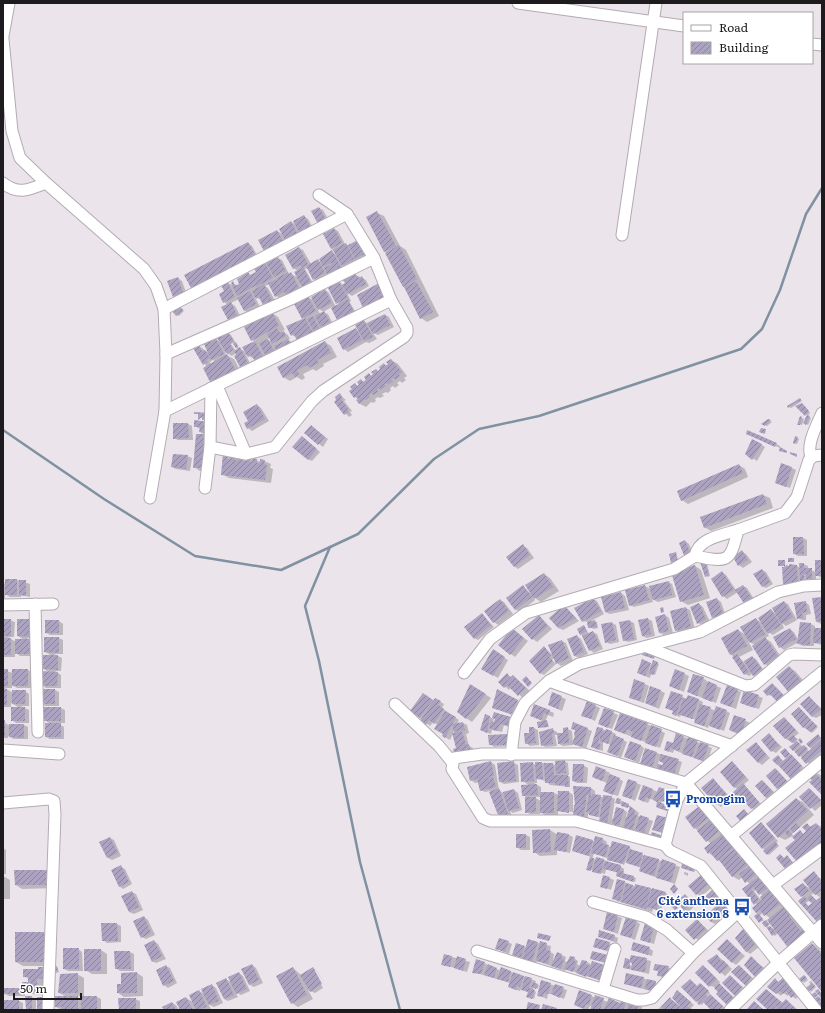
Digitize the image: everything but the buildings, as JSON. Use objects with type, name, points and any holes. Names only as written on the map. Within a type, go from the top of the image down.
[{"type":"street","points":[[3,36],[9,3]]},
{"type":"street","points":[[518,3],[683,26]]},
{"type":"street","points":[[622,235],[656,3]]},
{"type":"street","points":[[3,39],[12,131],[20,158],[46,183],[144,269],[156,286],[164,309],[166,354],[165,411],[150,498]]},
{"type":"street","points":[[3,183],[16,191],[24,192],[46,183]]},
{"type":"street","points":[[210,448],[246,454],[275,447],[312,401],[323,391],[404,337],[407,332],[407,328],[391,300],[374,258],[347,214],[319,195]]},
{"type":"street","points":[[164,309],[347,214]]},
{"type":"street","points":[[166,354],[291,299],[374,258]]},
{"type":"street","points":[[165,411],[391,300]]},
{"type":"street","points":[[205,488],[210,448],[214,387]]},
{"type":"street","points":[[214,387],[246,454]]},
{"type":"street","points":[[695,556],[696,549],[704,542],[785,513],[797,496],[817,456],[809,453],[822,413]]},
{"type":"street","points":[[464,673],[490,640],[526,614],[674,569],[695,556],[717,560],[725,559],[732,554],[738,530]]},
{"type":"street","points":[[510,754],[515,722],[525,703],[549,682],[579,664],[647,647],[713,626],[778,592],[804,586],[822,585]]},
{"type":"street","points":[[35,604],[38,732]]},
{"type":"street","points":[[3,605],[53,604]]},
{"type":"street","points":[[647,647],[746,686],[754,685],[789,655],[822,654]]},
{"type":"street","points":[[665,845],[677,800],[686,783],[822,672]]},
{"type":"street","points":[[549,682],[732,746]]},
{"type":"street","points":[[395,704],[440,746],[452,762],[452,769],[483,818],[490,821],[576,821],[665,845],[670,851],[701,866],[816,1010]]},
{"type":"street","points":[[3,750],[59,754]]},
{"type":"street","points":[[452,762],[454,758],[461,757],[510,754],[584,754],[686,783],[772,885],[818,929],[822,943]]},
{"type":"street","points":[[731,836],[822,761]]},
{"type":"street","points":[[3,803],[49,799],[54,801],[55,814],[48,1010]]},
{"type":"street","points":[[772,885],[822,849]]},
{"type":"street","points":[[593,902],[646,917],[667,930],[693,953]]},
{"type":"street","points":[[477,951],[636,1000],[644,1000],[652,998],[693,953],[738,912]]},
{"type":"street","points":[[730,1010],[778,963],[818,929]]},
{"type":"street","points":[[603,989],[615,949]]},
{"type":"waterway","points":[[3,430],[104,499],[195,556],[281,570],[358,534],[434,459],[479,429],[539,416],[741,349],[762,329],[780,290],[806,214],[822,188]]},
{"type":"waterway","points":[[330,547],[305,606],[319,661],[360,862],[400,1010]]},
{"type":"place","name":"Promogim","points":[[673,799]]},
{"type":"place","name":"Cité anthena 6 extension 8","points":[[742,907]]}]
